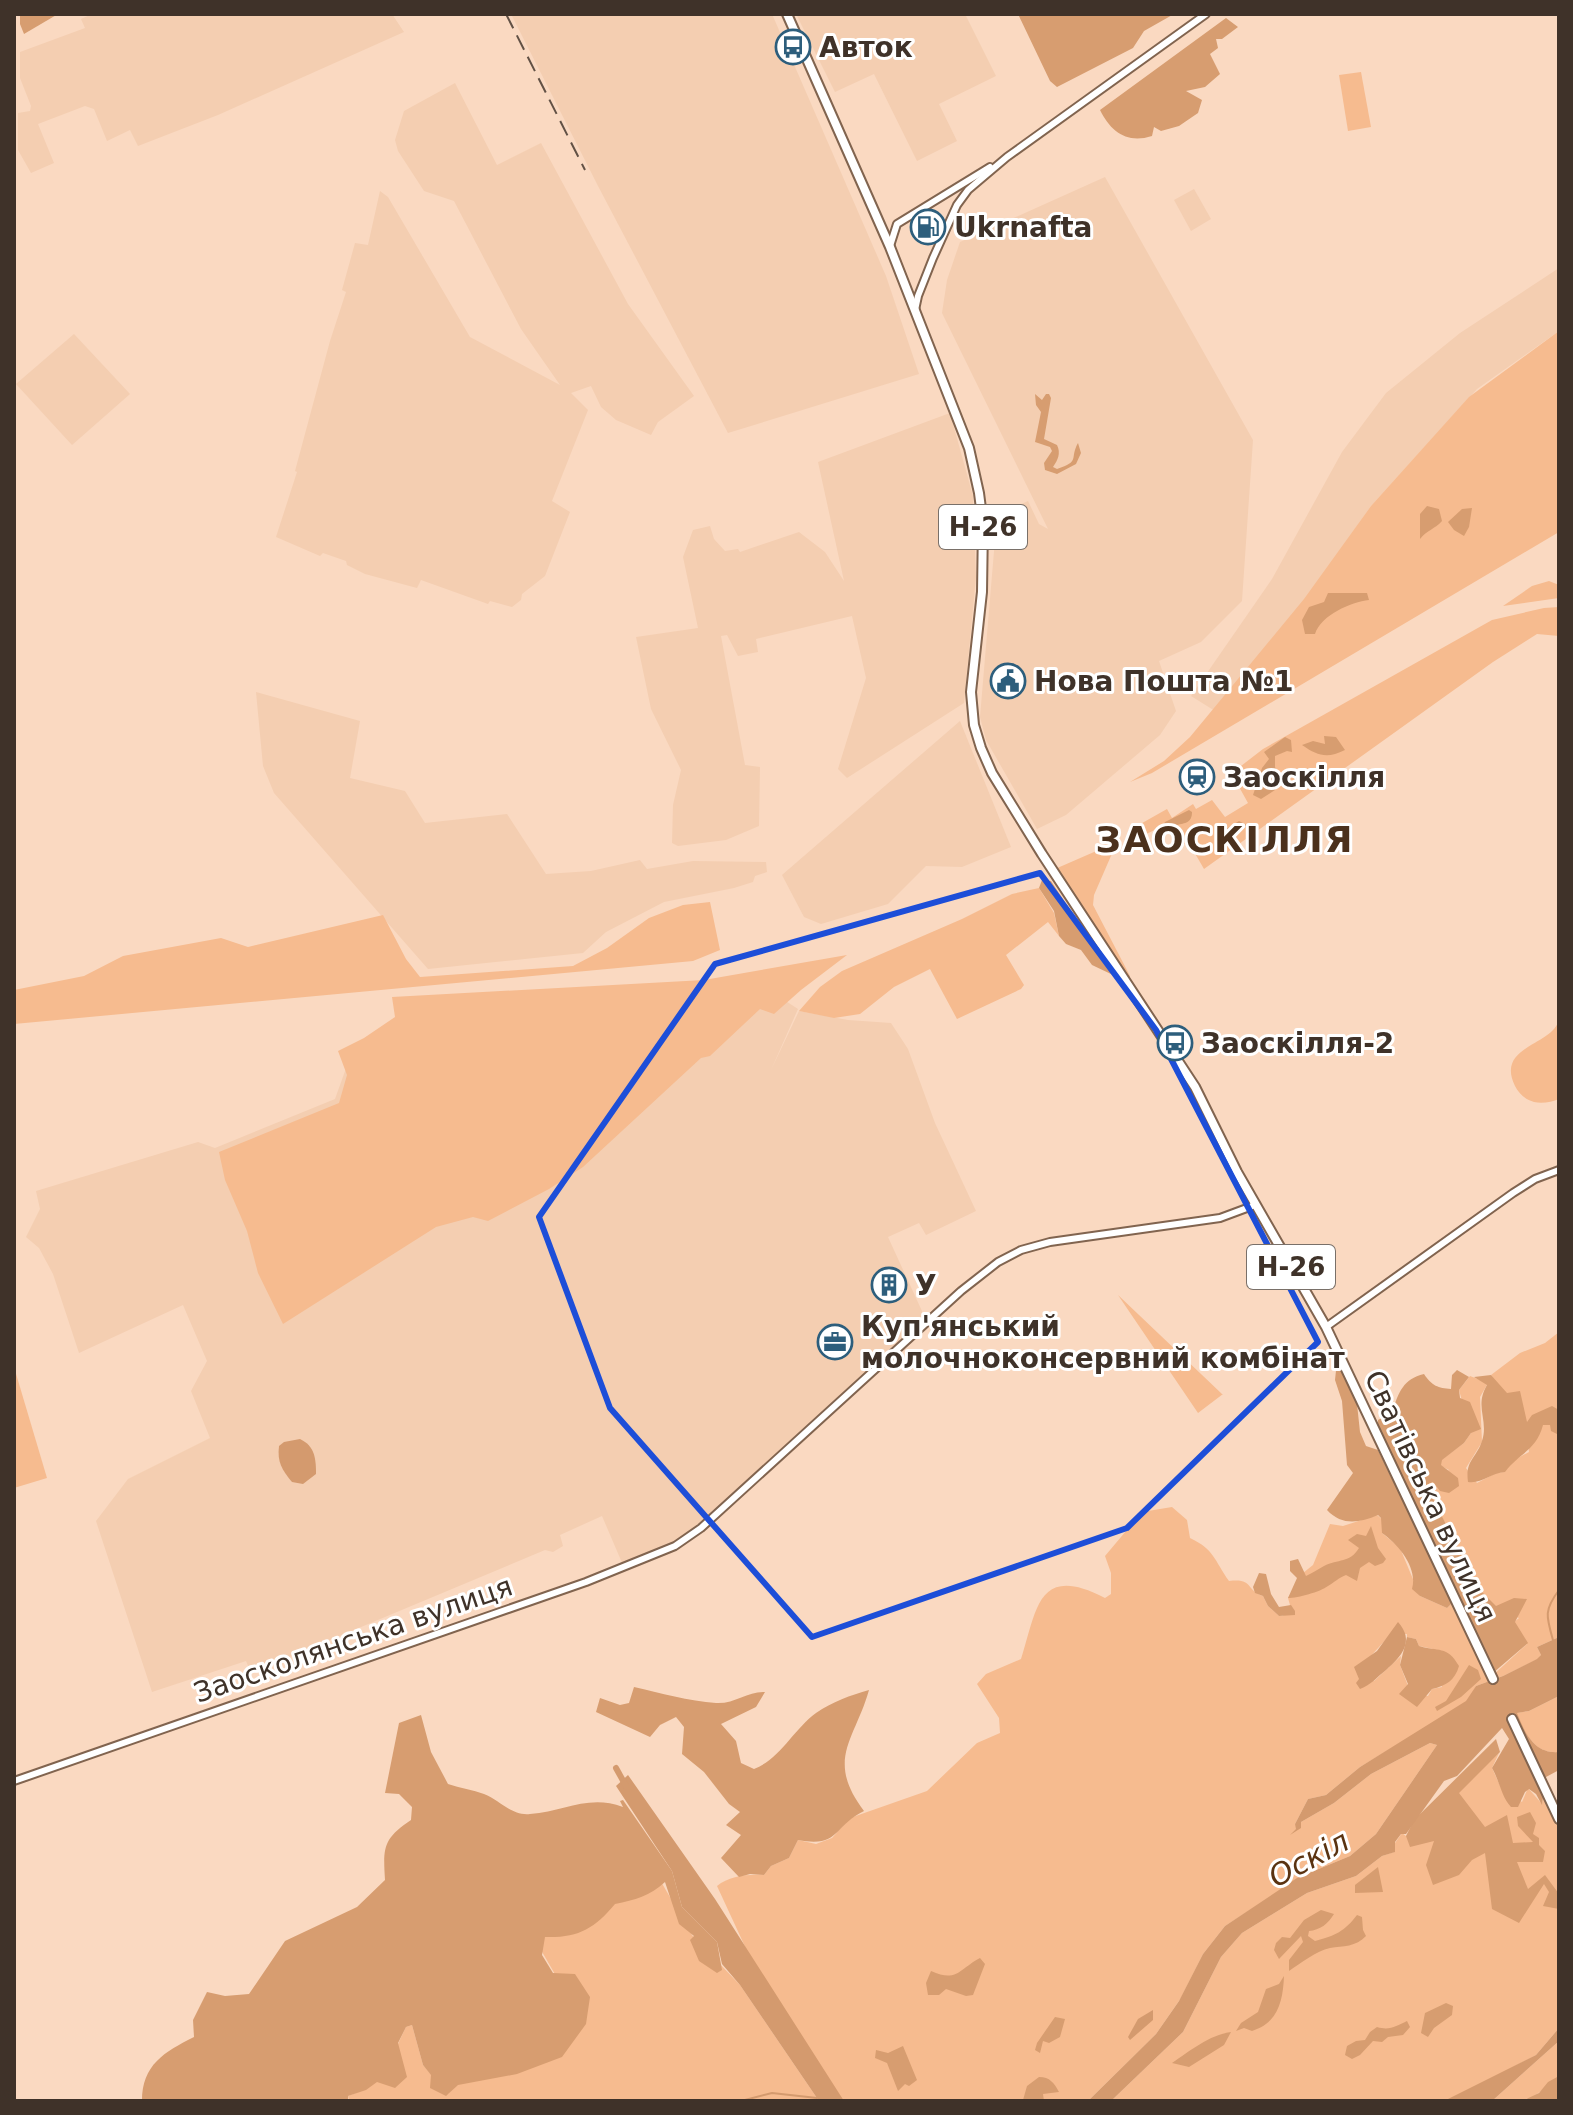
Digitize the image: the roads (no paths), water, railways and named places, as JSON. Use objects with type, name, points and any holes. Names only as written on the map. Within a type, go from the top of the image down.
[{"type":"main road","name":"Н-26","points":[[787,14],[890,247]]},
{"type":"main road","name":"Сватівська вулиця","points":[[890,247],[969,448],[979,493],[983,559],[972,668],[974,725],[992,773],[1055,875],[1195,1087],[1255,1205],[1326,1327],[1493,1679]]},
{"type":"main road","points":[[1512,1719],[1559,1819]]},
{"type":"street","points":[[890,247],[897,224],[1007,157],[1206,14]]},
{"type":"street","points":[[915,310],[918,296],[957,205],[968,190],[1007,157]]},
{"type":"street","points":[[1326,1327],[1513,1193],[1535,1179],[1559,1170]]},
{"type":"street","name":"Заосколянська вулиця","points":[[14,1781],[586,1582],[675,1546],[701,1528],[961,1291],[998,1262],[1021,1250],[1050,1242],[1220,1218],[1255,1205]]},
{"type":"waterway","points":[[1553,1640],[1548,1614],[1559,1590]]},
{"type":"waterway","points":[[616,1768],[626,1786]]},
{"type":"waterway","points":[[741,2101],[772,2093],[817,2098]]},
{"type":"railway","points":[[506,14],[585,170]]},
{"type":"place","name":"Авток","points":[[793,47]]},
{"type":"place","name":"Ukrnafta","points":[[928,227]]},
{"type":"place","name":"Нова Пошта №1","points":[[1008,681]]},
{"type":"place","name":"Заоскiлля","points":[[1197,777]]},
{"type":"place","name":"Заоскілля-2","points":[[1175,1043]]},
{"type":"place","name":"У","points":[[889,1285]]},
{"type":"place","name":"Куп'янський молочноконсервний комбінат","points":[[835,1342]]},
{"type":"district","name":"ЗАОСКIЛЛЯ","points":[[1225,839]]},
{"type":"water label","name":"Оскіл","points":[[1309,1859]]}]
